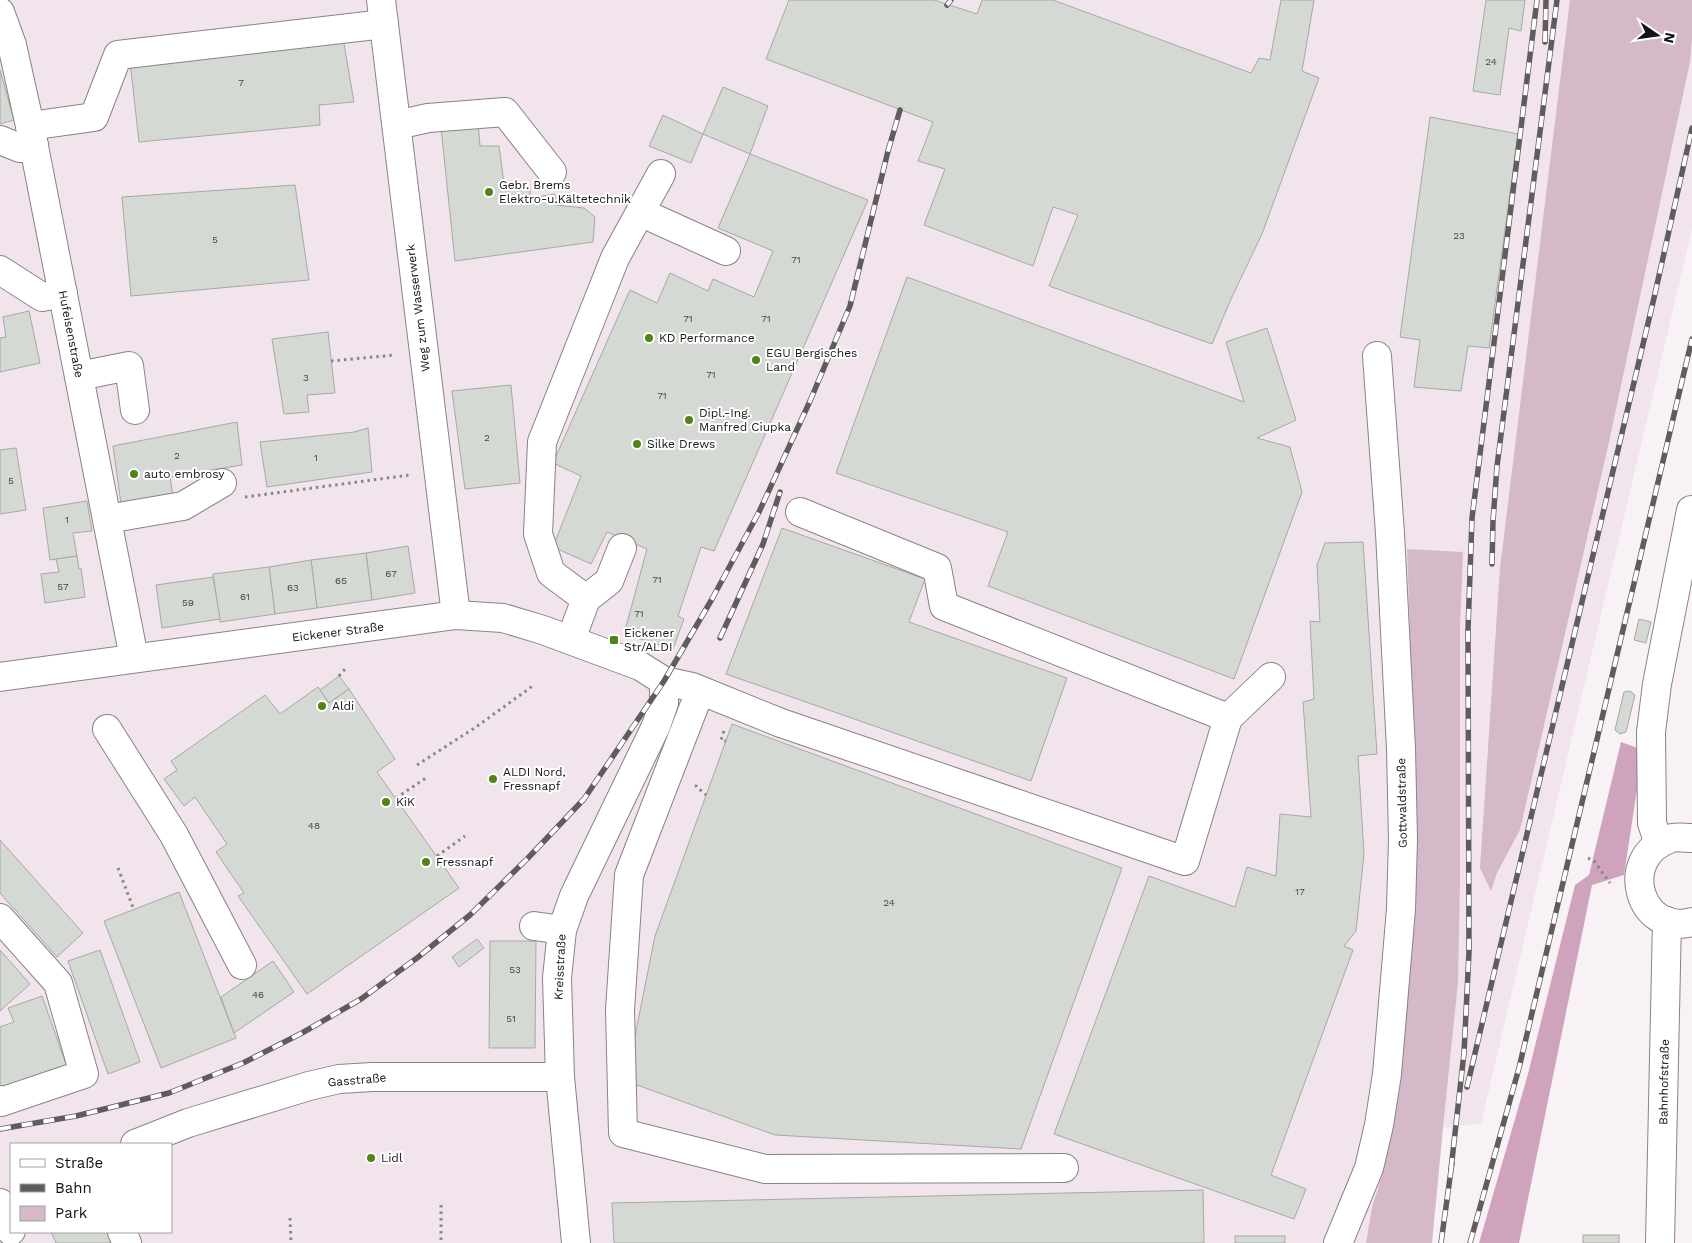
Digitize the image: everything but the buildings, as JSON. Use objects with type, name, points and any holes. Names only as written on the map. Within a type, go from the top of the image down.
[{"type":"street","name":"Hufeisenstraße","points":[[0,12],[12,45],[32,135],[134,658]]},
{"type":"street","points":[[0,140],[20,148],[32,135],[94,117],[118,55],[383,12]]},
{"type":"street","name":"Weg zum Wasserwerk","points":[[383,12],[456,615]]},
{"type":"street","points":[[397,125],[428,118],[505,112],[552,172]]},
{"type":"street","points":[[586,599],[552,573],[538,534],[542,442],[615,258],[661,174]]},
{"type":"street","points":[[640,212],[726,251]]},
{"type":"street","points":[[0,270],[42,297],[63,293]]},
{"type":"street","name":"Gottwaldstraße","points":[[1338,1243],[1369,1168],[1379,1125],[1387,1074],[1401,908],[1403,840],[1401,749],[1390,533],[1377,356]]},
{"type":"street","points":[[79,376],[129,366],[135,410]]},
{"type":"street","points":[[107,519],[183,506],[230,491]]},
{"type":"street","points":[[1691,510],[1686,576],[1657,684],[1651,732],[1652,823],[1659,844],[1670,838],[1692,838]]},
{"type":"street","points":[[800,512],[937,568],[944,606],[1228,718]]},
{"type":"street","points":[[571,639],[586,599],[609,581],[622,548]]},
{"type":"street","name":"Eickener Straße","points":[[0,677],[456,615],[503,618],[571,639],[640,666],[664,681]]},
{"type":"street","points":[[664,681],[696,689],[781,723],[1185,861],[1228,718],[1271,677]]},
{"type":"street","name":"Kreisstraße","points":[[576,1243],[560,1077],[558,978],[562,930],[574,896],[656,726],[664,702],[664,681]]},
{"type":"street","points":[[696,689],[629,875],[620,1010],[623,1133],[765,1169],[1064,1168]]},
{"type":"street","points":[[106,729],[174,835],[242,965]]},
{"type":"street","name":"Bahnhofstraße","points":[[1659,844],[1653,848],[1642,863],[1638,883],[1641,896],[1656,916],[1680,921],[1660,1243]]},
{"type":"street","points":[[0,918],[58,983],[84,1074],[1,1102],[0,1100]]},
{"type":"street","points":[[534,926],[562,930]]},
{"type":"street","name":"Gasstraße","points":[[138,1143],[188,1123],[309,1086],[339,1080],[372,1077],[560,1077]]},
{"type":"street","points":[[0,1202],[10,1228]]},
{"type":"path","points":[[332,361],[424,352]]},
{"type":"path","points":[[230,491],[438,471]]},
{"type":"path","points":[[339,676],[346,669]]},
{"type":"path","points":[[417,764],[476,727],[534,685]]},
{"type":"path","points":[[721,740],[726,741]]},
{"type":"path","points":[[396,798],[426,778]]},
{"type":"path","points":[[696,786],[706,794]]},
{"type":"path","points":[[437,856],[465,836]]},
{"type":"path","points":[[118,868],[134,910]]},
{"type":"path","points":[[441,1205],[442,1243]]},
{"type":"path","points":[[290,1218],[291,1243]]},
{"type":"shaded area","points":[[0,0],[1692,0],[1692,229],[1481,1123],[1443,1128],[1458,983],[1460,629],[1463,553],[1407,549],[1414,748],[1394,1115],[1383,1173],[1372,1207],[1366,1243],[0,1243]]},
{"type":"shaded area","points":[[1621,742],[1643,750],[1624,875],[1592,885],[1519,1243],[1479,1243],[1528,1074],[1575,885],[1589,875]]},
{"type":"green space","points":[[1570,0],[1692,0],[1692,40],[1690,62],[1609,442],[1520,830],[1497,873],[1491,891],[1480,868],[1500,568]]},
{"type":"green space","points":[[1407,549],[1463,552],[1460,629],[1458,983],[1432,1243],[1366,1243],[1372,1207],[1383,1173],[1394,1115],[1414,748]]},
{"type":"railway","points":[[947,5],[951,0]]},
{"type":"railway","points":[[1451,1169],[1464,1053],[1469,952],[1468,630],[1472,518],[1537,0]]},
{"type":"railway","points":[[1545,42],[1546,0]]},
{"type":"railway","points":[[1492,564],[1497,466],[1557,0]]},
{"type":"railway","points":[[0,1129],[76,1116],[169,1093],[243,1063],[302,1033],[361,999],[417,958],[470,915],[584,799],[664,681],[712,599],[759,512],[810,401],[850,306],[900,110]]},
{"type":"railway","points":[[1467,1087],[1654,298],[1692,128]]},
{"type":"railway","points":[[1470,1243],[1519,1068],[1692,339]]},
{"type":"railway","points":[[720,638],[763,544],[780,492]]},
{"type":"railway","points":[[1441,1243],[1452,1163]]},
{"type":"place","name":"Gebr. Brems Elektro-u.Kältetechnik","points":[[489,192]]},
{"type":"place","name":"KD Performance","points":[[649,338]]},
{"type":"place","name":"EGU Bergisches Land","points":[[756,360]]},
{"type":"place","name":"Dipl.-Ing. Manfred Ciupka","points":[[689,420]]},
{"type":"place","name":"Silke Drews","points":[[637,444]]},
{"type":"place","name":"auto embrosy","points":[[134,474]]},
{"type":"place","name":"Eickener Str/ALDI","points":[[614,640]]},
{"type":"place","name":"Aldi","points":[[322,706]]},
{"type":"place","name":"ALDI Nord, Fressnapf","points":[[493,779]]},
{"type":"place","name":"KiK","points":[[386,802]]},
{"type":"place","name":"Fressnapf","points":[[426,862]]},
{"type":"place","name":"Lidl","points":[[371,1158]]}]
